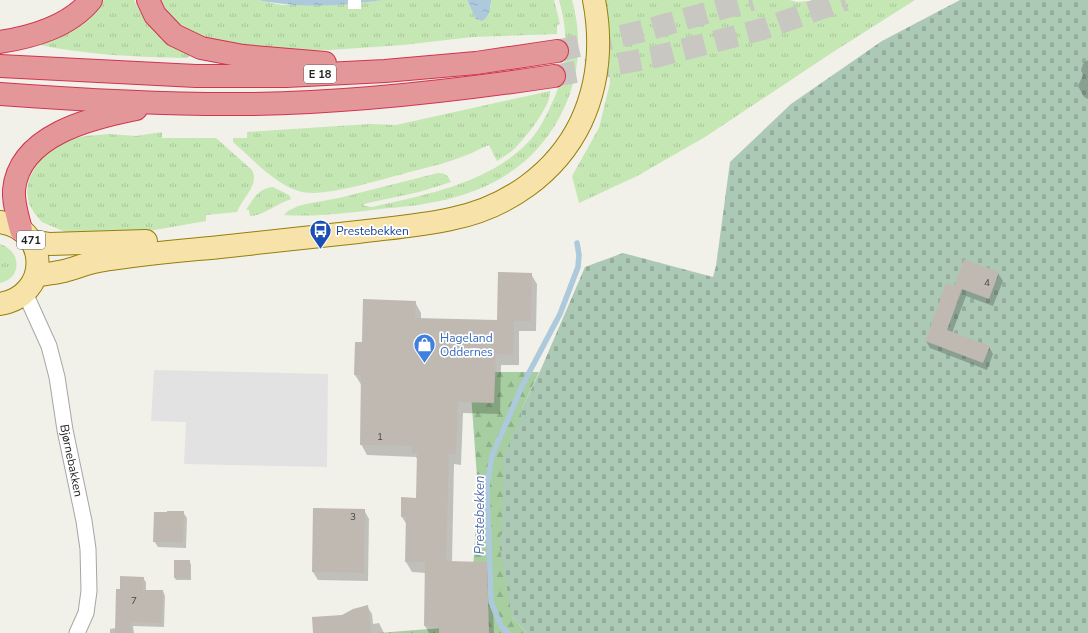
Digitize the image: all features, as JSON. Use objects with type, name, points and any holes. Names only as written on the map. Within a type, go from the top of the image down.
[{"type":"highway","points":[[0,42],[20,39],[51,29],[75,15],[91,0]]},
{"type":"highway","name":"E 18","points":[[148,0],[155,15],[174,34],[201,48],[243,56],[327,63],[385,71]]},
{"type":"highway","name":"E 18","points":[[0,66],[196,76],[286,76],[385,71],[476,63],[557,51]]},
{"type":"highway","name":"E 18","points":[[0,94],[163,104],[249,104],[353,100],[451,91],[554,76]]},
{"type":"highway","name":"E 18","points":[[26,235],[14,200],[14,191],[21,167],[27,157],[36,148],[61,132],[98,118],[163,104]]},
{"type":"main road","name":"471","points":[[0,222],[12,225],[26,235],[50,244],[152,241],[420,212],[474,200],[487,195],[510,182],[533,166],[559,135],[572,111],[581,85],[586,58],[585,25],[580,0]]},
{"type":"main road","points":[[0,304],[14,300],[31,284],[97,261],[149,254],[407,227],[467,216],[505,200],[530,185],[551,165],[570,142],[587,110],[593,88],[598,59],[598,24],[594,0]]},
{"type":"main road","name":"471","points":[[26,235],[35,247],[38,262],[31,284]]},
{"type":"street","name":"Bjørnebakken","points":[[31,284],[50,346],[57,377],[65,430],[84,521],[88,548],[89,591],[86,613],[77,633]]},
{"type":"green space","points":[[104,0],[134,0],[145,19],[156,33],[190,57],[168,58],[113,55],[40,45],[75,27],[98,8]]},
{"type":"green space","points":[[158,0],[258,0],[282,5],[357,3],[383,0],[467,0],[474,14],[491,8],[491,0],[554,0],[560,24],[557,25],[557,34],[472,37],[403,45],[329,50],[263,50],[201,37],[182,28],[169,17]]},
{"type":"green space","points":[[559,0],[572,0],[575,13],[578,54],[574,80],[565,106],[555,126],[528,158],[512,171],[495,182],[476,190],[456,197],[428,203],[332,214],[284,215],[288,211],[298,206],[339,198],[438,173],[445,174],[451,182],[419,192],[363,204],[365,206],[372,207],[415,197],[479,176],[498,166],[516,153],[532,138],[541,125],[553,101],[562,76],[565,38]]},
{"type":"green space","points":[[603,0],[789,0],[797,2],[821,0],[915,0],[833,52],[705,137],[637,176],[579,203],[572,176],[599,128],[610,83]]},
{"type":"green space","points":[[960,0],[1088,0],[1088,633],[527,633],[512,617],[499,543],[502,526],[504,456],[521,417],[522,408],[541,369],[585,267],[623,253],[713,277],[716,266],[730,162],[791,104],[882,41]]},
{"type":"green space","points":[[550,91],[547,105],[524,139],[513,150],[497,161],[489,145],[442,164],[338,190],[312,193],[292,189],[265,171],[233,142],[233,138],[247,138],[247,132],[370,124],[396,125]]},
{"type":"green space","points":[[162,132],[162,138],[216,138],[252,170],[254,181],[237,212],[206,215],[206,221],[126,235],[68,233],[42,222],[29,204],[27,192],[29,179],[41,159],[55,147],[69,140],[85,136],[109,134],[136,136]]},
{"type":"green space","points":[[273,187],[289,195],[291,199],[265,212],[250,216],[249,210],[246,210],[253,199],[260,192]]},
{"type":"green space","points":[[0,244],[7,247],[12,252],[15,258],[16,270],[13,276],[0,283]]},
{"type":"green space","points":[[448,372],[539,372],[522,408],[512,617],[527,633],[378,633],[442,628],[471,601],[478,491],[470,380]]},
{"type":"shaded area","points":[[154,370],[328,374],[327,467],[184,464],[186,422],[151,421]]},
{"type":"water","points":[[258,0],[383,0],[351,4],[305,6]]},
{"type":"water","points":[[467,0],[491,0],[489,12],[482,21],[476,19]]},
{"type":"pier","points":[[348,0],[361,0],[361,9],[348,9]]},
{"type":"building","points":[[964,259],[999,272],[989,299],[962,289],[947,330],[990,346],[983,363],[925,341],[946,283],[954,286]]},
{"type":"building","name":"Hageland Oddernes","points":[[498,272],[532,273],[531,321],[514,321],[513,355],[496,354],[494,403],[458,402],[456,454],[449,454],[446,561],[487,562],[489,633],[439,633],[439,627],[424,626],[425,562],[405,562],[406,517],[401,517],[401,497],[416,498],[417,453],[412,453],[412,446],[360,445],[361,375],[354,375],[355,342],[362,342],[363,299],[416,301],[415,318],[497,320]]},
{"type":"building","points":[[313,508],[365,509],[364,573],[312,572]]},
{"type":"building","points":[[184,511],[183,542],[153,542],[154,512]]},
{"type":"building","points":[[174,560],[190,560],[190,578],[174,578]]},
{"type":"building","points":[[120,576],[144,577],[143,590],[163,590],[162,623],[131,622],[132,633],[115,633],[116,589],[120,589]]},
{"type":"building","points":[[368,605],[371,633],[313,633],[312,617],[342,615],[353,609]]},
{"type":"waterway","name":"Prestebekken","points":[[508,633],[501,626],[491,602],[487,486],[492,456],[522,386],[560,314],[578,267],[579,255],[577,243]]},
{"type":"tunnel","points":[[557,51],[643,31],[752,0]]},
{"type":"tunnel","points":[[554,76],[655,57],[763,29],[845,0]]},
{"type":"place","name":"Prestebekken","points":[[321,250]]},
{"type":"place","name":"Hageland Oddernes","points":[[425,364]]}]
